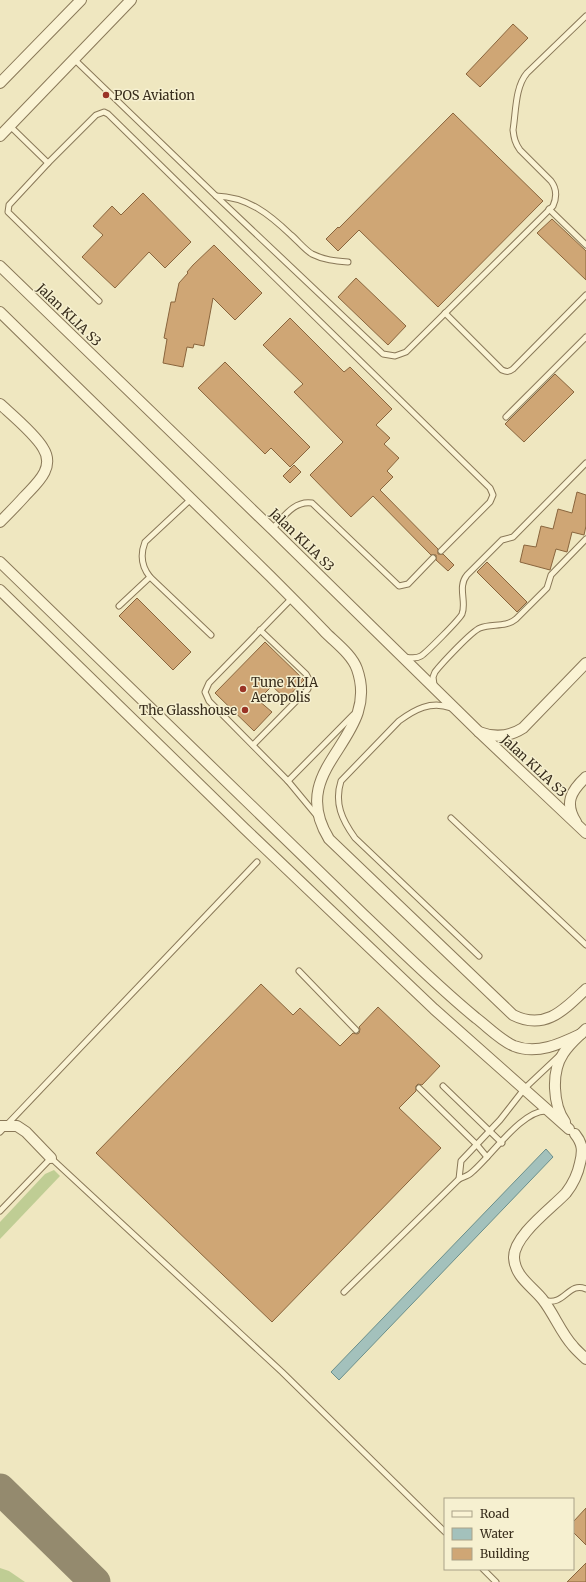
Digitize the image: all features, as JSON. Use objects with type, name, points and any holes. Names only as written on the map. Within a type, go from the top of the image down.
[{"type":"street","points":[[0,83],[81,0]]},
{"type":"street","points":[[0,136],[131,0]]},
{"type":"street","name":"Jalan KLIA S3","points":[[0,266],[272,529],[436,691],[583,831]]},
{"type":"street","points":[[0,312],[348,654],[356,667],[362,683],[360,708],[350,732],[327,766],[318,790],[320,819],[324,830],[333,842],[513,1015],[527,1021],[542,1021],[567,1008],[586,989]]},
{"type":"street","points":[[0,404],[39,442],[46,454],[47,467],[41,479],[0,522]]},
{"type":"street","points":[[0,562],[432,980],[502,1039],[524,1048],[538,1049],[557,1045],[583,1031]]},
{"type":"street","points":[[0,590],[245,829],[412,987],[525,1088],[580,1140],[582,1153],[580,1164],[572,1184],[524,1235],[515,1250],[514,1258],[523,1278],[543,1299],[572,1346],[586,1359]]},
{"type":"street","points":[[478,731],[489,735],[498,736],[516,732],[523,728],[586,663]]},
{"type":"street","points":[[583,831],[571,810],[570,797],[577,786],[586,777]]},
{"type":"street","points":[[583,1031],[567,1048],[558,1063],[555,1083],[559,1111],[563,1120],[572,1132],[586,1141]]},
{"type":"street","points":[[2,1128],[17,1126],[26,1132],[51,1158]]},
{"type":"lane","points":[[74,59],[383,354],[388,356],[401,355],[550,209],[555,201],[555,187],[551,181],[520,150],[516,144],[513,130],[520,87],[522,79],[527,72],[586,17]]},
{"type":"lane","points":[[99,300],[8,212],[9,205],[48,164],[96,115],[104,112],[108,114],[490,488],[493,495],[490,502],[441,551]]},
{"type":"lane","points":[[10,126],[48,164]]},
{"type":"lane","points":[[216,196],[228,196],[270,215],[310,253],[329,261],[348,262]]},
{"type":"lane","points":[[550,209],[586,245]]},
{"type":"lane","points":[[445,313],[502,370],[506,372],[513,369],[586,295]]},
{"type":"lane","points":[[506,417],[586,337]]},
{"type":"lane","points":[[399,654],[415,658],[425,654],[462,613],[462,586],[463,580],[467,575],[502,540],[514,537],[586,463]]},
{"type":"lane","points":[[191,499],[145,542],[141,558],[146,572],[150,577],[211,635]]},
{"type":"lane","points":[[272,529],[295,506],[300,503],[312,503],[399,586],[408,584],[433,558]]},
{"type":"lane","points":[[436,691],[433,677],[439,668],[478,628],[505,624],[516,619],[547,588],[552,573],[586,539]]},
{"type":"lane","points":[[119,606],[150,577]]},
{"type":"lane","points":[[292,598],[209,683],[205,692],[209,701],[288,781],[320,819]]},
{"type":"lane","points":[[253,745],[308,689],[310,681],[306,674],[260,630]]},
{"type":"lane","points":[[460,714],[444,705],[436,704],[418,709],[408,714],[399,721],[341,781],[338,791],[338,802],[345,824],[355,838],[479,956]]},
{"type":"lane","points":[[288,781],[360,708]]},
{"type":"lane","points":[[451,818],[586,945]]},
{"type":"lane","points":[[2,1128],[257,862]]},
{"type":"lane","points":[[299,971],[356,1030]]},
{"type":"lane","points":[[459,1179],[461,1162],[491,1131],[525,1088],[567,1048]]},
{"type":"lane","points":[[443,1086],[502,1143]]},
{"type":"lane","points":[[419,1088],[478,1145],[486,1157]]},
{"type":"lane","points":[[344,1292],[459,1179],[470,1174],[502,1143],[513,1129],[534,1113],[545,1111],[552,1113]]},
{"type":"lane","points":[[0,1211],[51,1158],[282,1372],[444,1531]]},
{"type":"lane","points":[[543,1299],[553,1302],[563,1298],[575,1288],[581,1287],[586,1289]]},
{"type":"lane","points":[[484,1570],[496,1582]]},
{"type":"green space","points":[[54,1170],[60,1176],[0,1239],[0,1222],[45,1174]]},
{"type":"green space","points":[[0,1568],[9,1571],[25,1582],[0,1582]]},
{"type":"water","points":[[546,1149],[553,1157],[339,1380],[331,1372]]},
{"type":"building","points":[[513,24],[528,38],[480,87],[466,74]]},
{"type":"building","points":[[453,113],[543,201],[438,307],[359,230],[338,251],[326,239],[338,227],[339,228]]},
{"type":"building","points":[[143,193],[191,242],[165,268],[149,252],[115,288],[82,257],[103,235],[93,226],[112,206],[121,215]]},
{"type":"building","points":[[552,219],[586,251],[586,280],[537,233]]},
{"type":"building","points":[[214,245],[262,293],[235,320],[213,298],[204,346],[194,344],[193,348],[187,347],[183,367],[163,363],[167,339],[164,338],[171,302],[175,302],[179,283],[193,265]]},
{"type":"building","points":[[356,278],[406,326],[388,345],[338,297]]},
{"type":"building","points":[[290,318],[344,372],[350,367],[392,409],[376,425],[390,438],[384,444],[399,458],[387,471],[393,477],[380,490],[438,549],[438,554],[443,554],[454,565],[448,571],[436,560],[436,555],[431,555],[373,496],[351,517],[310,475],[343,442],[294,392],[303,384],[263,345]]},
{"type":"building","points":[[225,362],[310,447],[290,467],[271,448],[265,454],[198,388]]},
{"type":"building","points":[[555,374],[574,392],[524,442],[505,424]]},
{"type":"building","points":[[294,465],[301,472],[290,483],[283,476]]},
{"type":"building","points":[[577,492],[586,495],[586,526],[584,535],[572,532],[567,552],[556,549],[550,570],[520,562],[524,545],[536,547],[541,526],[553,529],[558,509],[572,513]]},
{"type":"building","points":[[487,562],[527,602],[517,612],[477,572]]},
{"type":"building","points":[[137,598],[191,652],[173,670],[119,616]]},
{"type":"building","name":"Tune KLIA Aeropolis","points":[[265,642],[304,680],[286,699],[272,686],[258,700],[272,712],[254,731],[215,693]]},
{"type":"building","points":[[261,984],[293,1015],[300,1008],[340,1046],[353,1033],[359,1033],[359,1027],[378,1007],[440,1066],[422,1085],[418,1084],[416,1086],[416,1091],[399,1108],[441,1148],[272,1322],[96,1153]]},
{"type":"building","points":[[586,1508],[586,1545],[574,1533],[574,1521]]},
{"type":"building","points":[[586,1563],[586,1582],[567,1582]]},
{"type":"taxiway","points":[[0,1489],[95,1582]]},
{"type":"place","name":"POS Aviation","points":[[106,95]]},
{"type":"place","name":"Tune KLIA Aeropolis","points":[[243,689]]},
{"type":"place","name":"The Glasshouse","points":[[245,710]]}]
